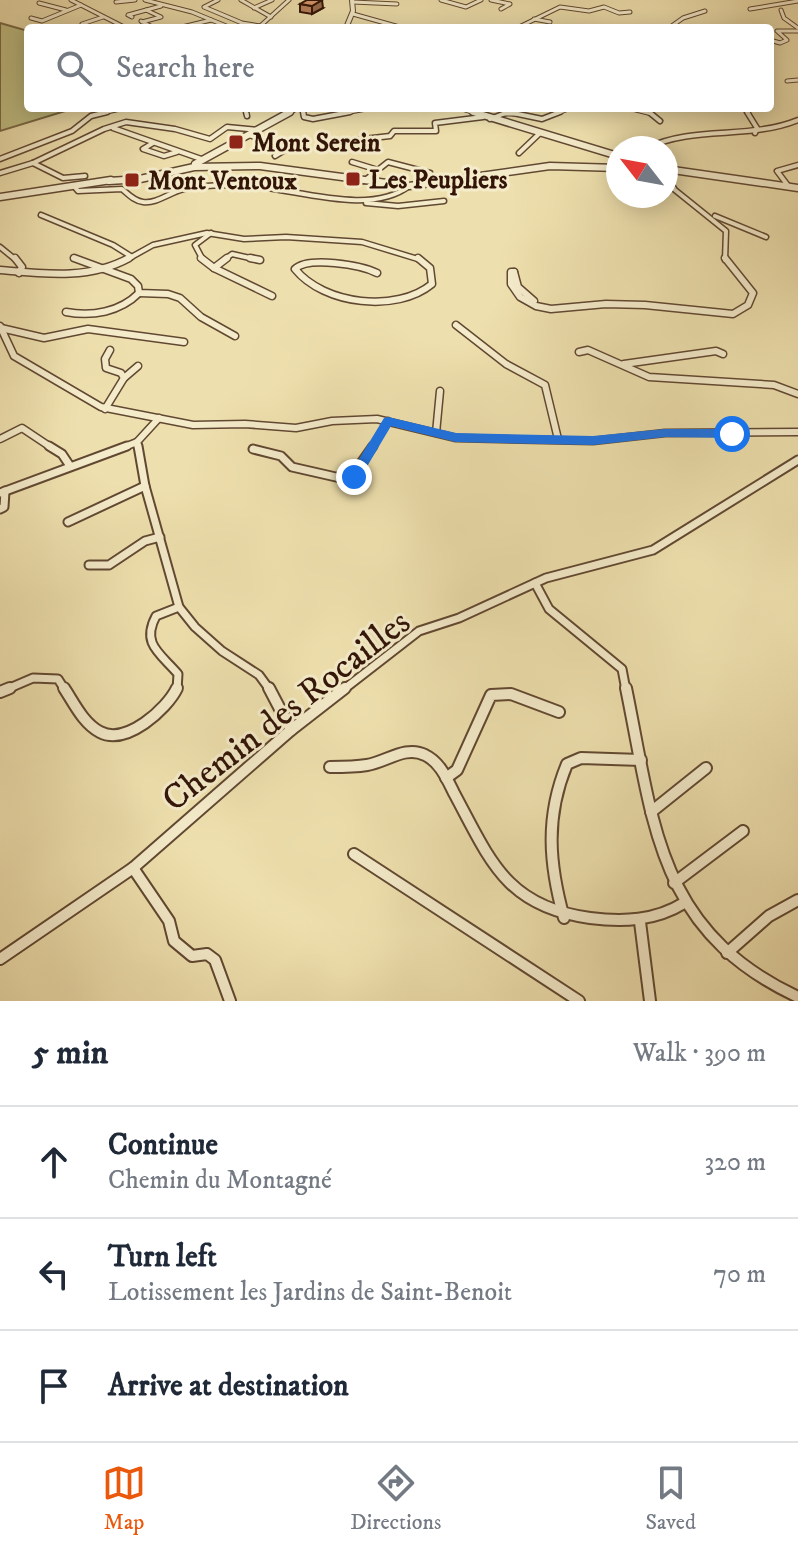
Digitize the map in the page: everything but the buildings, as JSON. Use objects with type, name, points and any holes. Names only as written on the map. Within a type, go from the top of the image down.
[{"type":"street","points":[[71,0],[118,24]]},
{"type":"street","points":[[120,4],[135,0]]},
{"type":"street","points":[[145,0],[220,24]]},
{"type":"street","points":[[218,0],[204,7],[246,24]]},
{"type":"street","points":[[241,0],[271,17]]},
{"type":"street","points":[[254,8],[272,0]]},
{"type":"street","points":[[263,24],[289,0]]},
{"type":"street","points":[[441,0],[466,7],[481,0]]},
{"type":"street","points":[[491,0],[510,4],[501,9]]},
{"type":"street","points":[[348,24],[353,14],[352,1],[397,4]]},
{"type":"street","points":[[750,9],[798,1]]},
{"type":"street","points":[[39,3],[68,10]]},
{"type":"street","points":[[31,18],[42,21],[83,4]]},
{"type":"street","points":[[132,17],[128,15],[163,5]]},
{"type":"street","points":[[525,24],[562,6],[589,11],[604,7],[630,12]]},
{"type":"street","points":[[146,10],[161,17],[141,21],[147,24]]},
{"type":"street","points":[[781,10],[784,18],[798,29]]},
{"type":"street","points":[[675,24],[705,11]]},
{"type":"street","points":[[353,14],[392,24]]},
{"type":"street","points":[[82,24],[103,17]]},
{"type":"street","points":[[534,19],[550,22]]},
{"type":"street","points":[[194,24],[211,20]]},
{"type":"street","points":[[774,41],[787,40],[777,31],[798,29]]},
{"type":"street","points":[[787,81],[798,80]]},
{"type":"street","points":[[0,159],[72,131],[91,116],[108,112]]},
{"type":"street","points":[[246,112],[247,116]]},
{"type":"street","points":[[0,197],[140,179],[194,167],[290,112]]},
{"type":"street","points":[[303,112],[304,117],[313,119],[351,112]]},
{"type":"street","points":[[470,112],[606,152]]},
{"type":"street","points":[[355,140],[390,136],[394,131],[436,131],[435,123],[486,118],[508,112],[542,119],[560,112]]},
{"type":"street","points":[[649,112],[660,121]]},
{"type":"street","points":[[747,112],[757,128],[755,133]]},
{"type":"street","points":[[678,139],[755,133],[798,120]]},
{"type":"street","points":[[0,173],[33,163],[104,129],[130,122],[175,129],[210,139],[227,127],[258,130]]},
{"type":"street","points":[[113,128],[203,163],[279,167],[409,186],[550,166],[606,168]]},
{"type":"street","points":[[519,153],[540,133]]},
{"type":"street","points":[[249,135],[288,148]]},
{"type":"street","points":[[275,156],[298,142]]},
{"type":"street","points":[[153,143],[143,149],[164,156],[177,152]]},
{"type":"street","points":[[352,162],[378,170]]},
{"type":"street","points":[[364,181],[393,162],[430,173]]},
{"type":"street","points":[[33,163],[63,178],[85,176]]},
{"type":"street","points":[[789,187],[777,171],[798,165]]},
{"type":"street","points":[[678,171],[798,188]]},
{"type":"street","points":[[74,186],[78,191],[122,189],[136,200],[146,203],[188,188],[229,185],[362,199],[391,206],[444,201]]},
{"type":"street","points":[[362,199],[393,196],[409,186]]},
{"type":"street","points":[[606,304],[563,309],[539,307],[520,297],[513,288],[510,274],[514,272],[518,287],[536,302],[656,305],[716,315],[733,314],[748,305],[753,293],[725,260],[726,231],[709,214],[678,192]]},
{"type":"street","points":[[709,214],[766,237]]},
{"type":"street","points":[[41,215],[113,245],[132,257]]},
{"type":"street","points":[[211,233],[197,242],[195,249],[203,261],[257,284],[272,296]]},
{"type":"street","points":[[0,270],[59,275],[101,271],[153,245],[211,233],[244,239],[296,237],[375,245],[419,258],[430,268],[432,284],[421,295],[390,303],[321,289],[298,276],[295,269],[307,262],[364,267],[377,273]]},
{"type":"street","points":[[0,247],[11,253],[22,267],[19,273]]},
{"type":"street","points":[[214,268],[232,254],[260,260]]},
{"type":"street","points":[[74,258],[101,271],[131,279],[138,286],[139,293]]},
{"type":"street","points":[[66,312],[85,313],[119,308],[139,293],[168,294],[180,298],[201,317],[235,336]]},
{"type":"street","points":[[456,325],[493,356],[545,385],[558,439]]},
{"type":"street","points":[[0,327],[11,351],[19,360],[105,409],[193,425],[245,424],[296,428],[343,420],[388,421],[456,438],[593,441],[665,433],[798,432]]},
{"type":"street","points":[[0,327],[44,338],[88,329],[184,342]]},
{"type":"street","points":[[110,350],[105,359],[106,368],[121,373],[124,378]]},
{"type":"street","points":[[579,352],[588,350],[656,378],[774,385],[798,394]]},
{"type":"street","points":[[624,364],[716,351],[723,354]]},
{"type":"street","points":[[105,409],[124,378],[138,366]]},
{"type":"street","points":[[436,433],[440,391]]},
{"type":"street","points":[[0,509],[4,507],[2,492],[137,442],[159,418]]},
{"type":"street","points":[[253,449],[281,456],[292,467],[349,480],[354,477],[388,421]]},
{"type":"street","points":[[0,439],[22,428],[62,454],[70,466]]},
{"type":"street","points":[[137,442],[145,486],[179,607],[195,627],[222,651],[259,675],[270,689],[291,730]]},
{"type":"street","name":"Chemin des Rocailles","points":[[0,959],[133,868],[291,730],[419,631],[459,618],[535,583],[653,550],[798,460]]},
{"type":"street","points":[[68,522],[145,486]]},
{"type":"street","points":[[89,565],[109,565],[145,541],[160,537]]},
{"type":"street","points":[[535,583],[544,602],[622,669],[663,860],[684,903],[703,930],[727,953],[768,983],[798,997]]},
{"type":"street","points":[[0,692],[33,678],[58,679],[86,722],[102,734],[127,732],[139,726],[177,690],[178,674],[150,641],[148,631],[156,616],[179,607]]},
{"type":"street","points":[[446,778],[457,770],[491,695],[511,694],[559,712]]},
{"type":"street","points":[[330,767],[369,765],[413,751],[430,757],[446,778],[474,835],[502,878],[539,907],[564,918],[640,922],[684,903]]},
{"type":"street","points":[[564,918],[551,861],[548,820],[556,788],[567,764],[581,758],[641,760]]},
{"type":"street","points":[[651,812],[706,768]]},
{"type":"street","points":[[674,883],[743,831]]},
{"type":"street","points":[[354,854],[372,870],[428,902],[527,971],[579,1001]]},
{"type":"street","points":[[133,868],[169,921],[174,941],[192,956],[207,954],[215,960],[230,1001]]},
{"type":"street","points":[[727,953],[769,916],[798,900]]},
{"type":"street","points":[[640,922],[650,1001]]},
{"type":"shaded area","points":[[0,23],[24,30],[24,112],[62,112],[0,131]]},
{"type":"place","name":"Mont Serein","points":[[236,142]]},
{"type":"place","name":"Les Peupliers","points":[[353,179]]},
{"type":"place","name":"Mont Ventoux","points":[[132,180]]},
{"type":"route","points":[[354,477],[388,421],[456,438],[593,441],[665,433],[732,434]]}]
